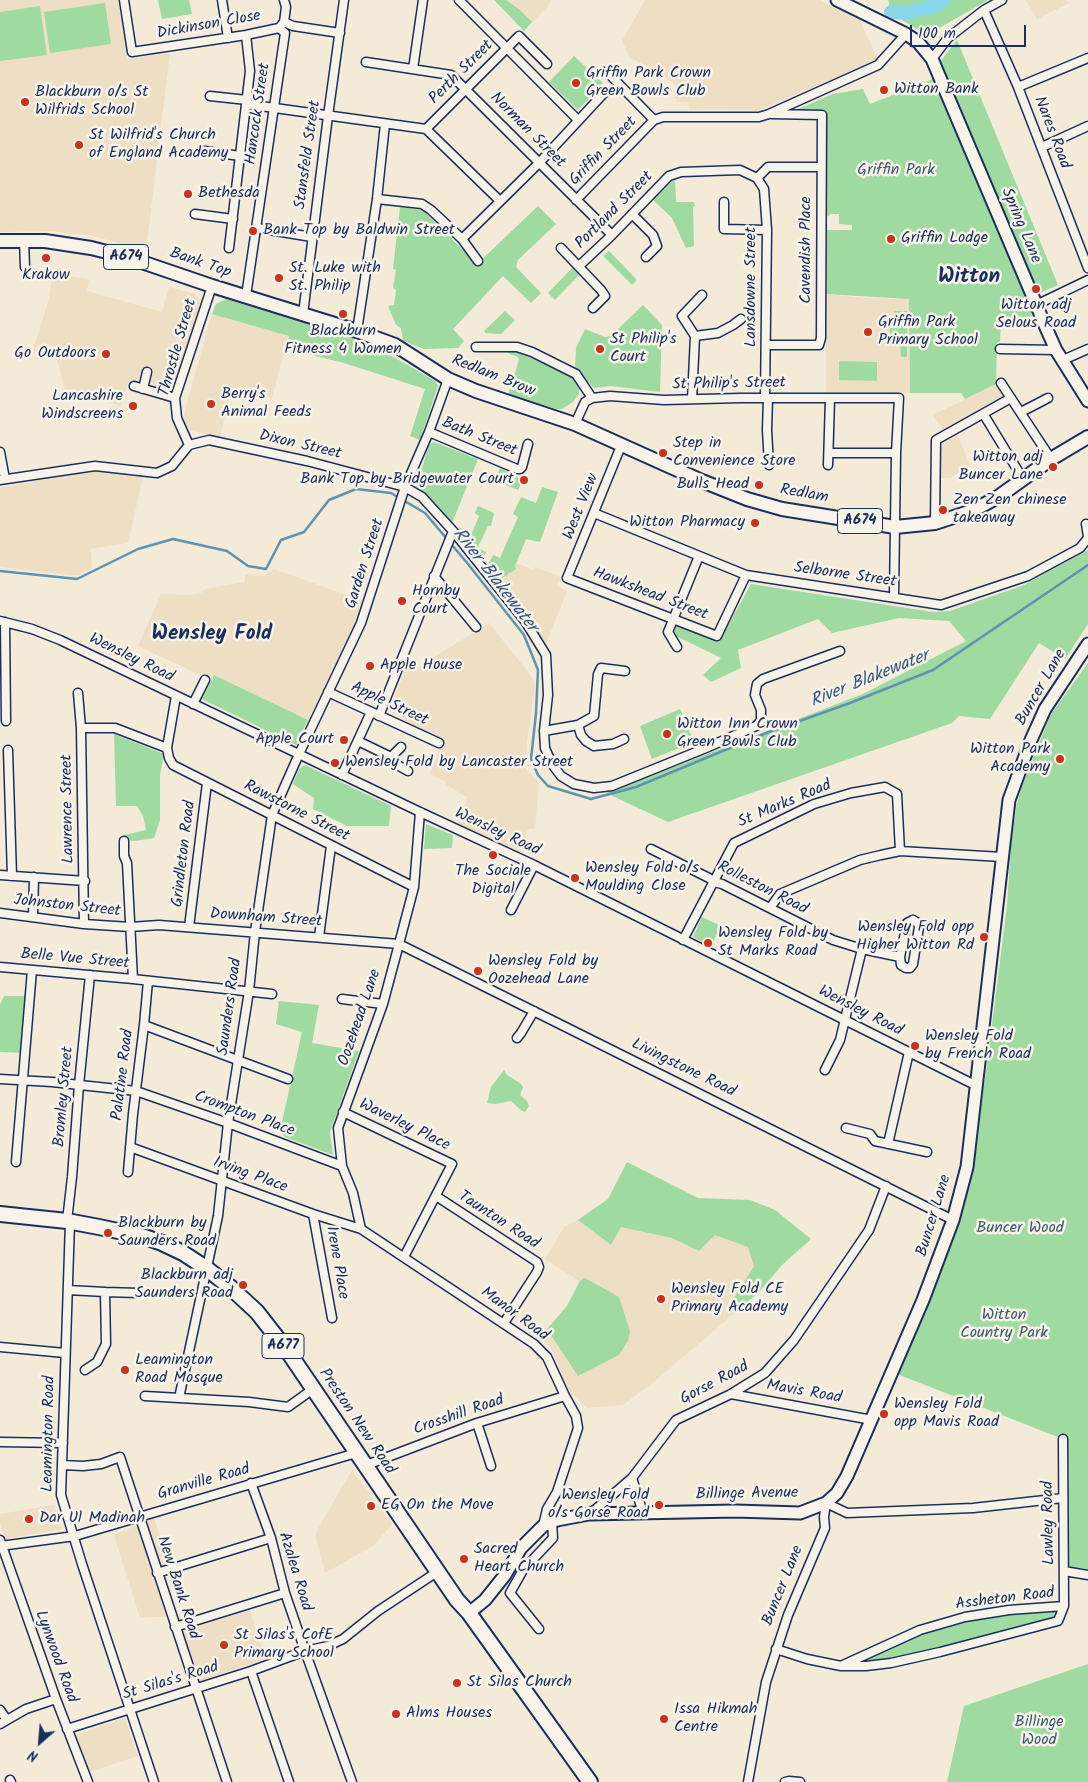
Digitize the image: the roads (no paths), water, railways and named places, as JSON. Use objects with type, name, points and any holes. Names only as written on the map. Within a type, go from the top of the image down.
[{"type":"highway","name":"Preston New Road","points":[[0,1214],[68,1221],[142,1236],[183,1253],[206,1268],[257,1312],[274,1332],[437,1572],[457,1600],[470,1613],[590,1782]]},
{"type":"main road","name":"Spring Lane","points":[[837,0],[906,34],[918,42],[932,59],[1056,350],[1088,401]]},
{"type":"main road","name":"Bank Top","points":[[0,241],[65,243],[91,248],[137,260],[212,286],[357,331]]},
{"type":"main road","name":"Redlam Brow","points":[[357,331],[395,345],[448,379],[476,391],[575,424],[620,446]]},
{"type":"main road","name":"Redlam","points":[[620,446],[747,499],[782,508],[895,527],[935,523],[972,511],[1088,437]]},
{"type":"main road","name":"Buncer Lane","points":[[826,1503],[837,1493],[847,1476],[924,1300],[953,1220],[966,1167],[1009,800],[1031,740],[1045,709],[1088,644]]},
{"type":"main road","name":"Billinge Avenue","points":[[548,1524],[589,1514],[735,1511],[800,1513],[826,1503]]},
{"type":"main road","points":[[470,1613],[485,1600],[505,1575],[521,1548],[548,1524]]},
{"type":"street","name":"Dickinson Close","points":[[124,0],[132,52],[246,35],[281,25],[340,33]]},
{"type":"street","points":[[222,0],[228,38]]},
{"type":"street","points":[[281,25],[286,7],[284,0]]},
{"type":"street","name":"Stansfeld Street","points":[[303,314],[344,0]]},
{"type":"street","points":[[413,69],[423,0]]},
{"type":"street","points":[[459,0],[578,120]]},
{"type":"street","points":[[932,59],[948,38],[984,10],[1002,0]]},
{"type":"street","name":"Nares Road","points":[[984,10],[1018,87],[1088,268]]},
{"type":"street","name":"Hancock Street","points":[[246,296],[285,33],[281,25]]},
{"type":"street","name":"Griffin Street","points":[[576,200],[654,120],[663,117],[759,117],[769,114],[878,65],[906,34]]},
{"type":"street","points":[[229,248],[250,71],[246,35]]},
{"type":"street","name":"Perth Street","points":[[426,129],[518,36],[547,64]]},
{"type":"street","points":[[1018,87],[1088,58]]},
{"type":"street","name":"Norman Street","points":[[366,62],[452,75],[612,235]]},
{"type":"street","points":[[612,76],[654,120]]},
{"type":"street","points":[[462,240],[539,163],[604,93]]},
{"type":"street","points":[[210,96],[273,108],[426,129],[500,201]]},
{"type":"street","name":"Griffin Street","points":[[769,114],[810,114]]},
{"type":"street","name":"Cavendish Place","points":[[766,345],[819,345],[821,338],[822,115],[810,114]]},
{"type":"street","points":[[357,331],[377,199],[385,124]]},
{"type":"street","points":[[1042,147],[1088,126]]},
{"type":"street","points":[[204,151],[240,156]]},
{"type":"street","points":[[758,178],[768,167],[821,167]]},
{"type":"street","name":"Portland Street","points":[[579,266],[669,176],[681,172],[740,170],[758,178]]},
{"type":"street","name":"Lansdowne Street","points":[[758,178],[764,189],[767,230],[766,398],[769,465]]},
{"type":"street","points":[[377,199],[422,204],[431,210],[462,240],[478,261]]},
{"type":"street","points":[[724,202],[724,229],[767,230]]},
{"type":"street","points":[[196,214],[233,219]]},
{"type":"street","points":[[632,214],[652,235],[656,246],[646,257]]},
{"type":"street","points":[[257,228],[312,236]]},
{"type":"street","points":[[24,241],[25,267]]},
{"type":"street","points":[[561,248],[601,290],[604,296],[593,308]]},
{"type":"street","points":[[1036,305],[1088,280]]},
{"type":"street","name":"Throstle Street","points":[[189,445],[177,418],[176,398],[212,286]]},
{"type":"street","points":[[692,399],[695,336],[682,316],[702,295]]},
{"type":"street","points":[[695,336],[718,333],[740,319]]},
{"type":"street","points":[[476,347],[517,347],[532,352],[576,374],[592,398],[584,402],[575,424]]},
{"type":"street","points":[[1063,360],[1088,348]]},
{"type":"street","points":[[1000,349],[1056,350]]},
{"type":"street","points":[[143,389],[147,372]]},
{"type":"street","name":"Garden Street","points":[[299,754],[361,623],[405,486],[429,432],[448,379]]},
{"type":"street","points":[[1002,382],[1052,459]]},
{"type":"street","points":[[134,386],[176,398]]},
{"type":"street","name":"St Philip's Street","points":[[592,398],[610,396],[664,400],[899,398],[896,453]]},
{"type":"street","points":[[828,465],[830,398]]},
{"type":"street","points":[[935,523],[936,440],[1012,398]]},
{"type":"street","points":[[1021,412],[1048,398]]},
{"type":"street","points":[[984,415],[1023,479]]},
{"type":"street","name":"Bath Street","points":[[429,432],[520,469],[528,444]]},
{"type":"street","name":"Dixon Street","points":[[189,445],[209,440],[307,461],[405,486]]},
{"type":"street","points":[[0,452],[2,479],[95,466],[157,473],[172,466],[189,445]]},
{"type":"street","name":"West View","points":[[567,578],[620,446]]},
{"type":"street","points":[[829,453],[896,453],[894,597]]},
{"type":"street","points":[[405,486],[422,497],[525,621],[546,655],[548,695],[544,731],[545,748],[560,776],[574,784],[594,788],[612,786],[756,726],[761,721],[761,710],[755,696],[757,684],[763,679],[840,651]]},
{"type":"street","name":"Selborne Street","points":[[594,513],[746,575],[941,605],[1028,576],[1080,548],[1088,538],[1086,524]]},
{"type":"street","points":[[379,716],[451,534]]},
{"type":"street","points":[[677,647],[668,632],[699,556]]},
{"type":"street","name":"Hawkshead Street","points":[[567,578],[717,636],[746,575]]},
{"type":"street","points":[[434,576],[476,627]]},
{"type":"street","points":[[2,621],[6,720]]},
{"type":"street","name":"Wensley Road","points":[[2,621],[32,629],[60,640],[420,812],[534,864],[975,1085]]},
{"type":"street","points":[[544,731],[578,725],[594,716],[598,674],[601,664],[625,671]]},
{"type":"street","points":[[193,704],[205,680]]},
{"type":"street","name":"Apple Street","points":[[328,692],[439,743]]},
{"type":"street","name":"Lawrence Street","points":[[78,693],[81,728],[85,881],[84,924]]},
{"type":"street","points":[[81,728],[114,728],[168,748],[176,696]]},
{"type":"street","points":[[342,775],[371,712]]},
{"type":"street","points":[[578,725],[581,735],[594,746],[613,744],[624,739]]},
{"type":"street","points":[[358,741],[391,757],[394,763],[408,772]]},
{"type":"street","points":[[391,757],[401,747]]},
{"type":"street","name":"Rawstorne Street","points":[[168,748],[169,758],[173,765],[414,887]]},
{"type":"street","points":[[8,750],[12,876]]},
{"type":"street","name":"Saunders Road","points":[[179,1398],[218,1216],[228,1123],[249,991],[255,932],[272,815],[299,754]]},
{"type":"street","name":"Grindleton Road","points":[[189,928],[208,783]]},
{"type":"street","name":"St Marks Road","points":[[683,940],[714,882],[715,876],[730,847],[742,838],[814,804],[851,793],[885,787],[897,794],[900,852]]},
{"type":"street","name":"Oozehead Lane","points":[[362,1229],[353,1193],[342,1166],[338,1128],[383,1004],[414,887],[420,812]]},
{"type":"street","points":[[124,841],[124,856],[127,862],[133,978]]},
{"type":"street","points":[[319,937],[331,846]]},
{"type":"street","name":"Rolleston Road","points":[[651,849],[833,940],[862,949],[900,957]]},
{"type":"street","points":[[770,908],[780,894],[860,860],[900,852],[1002,857]]},
{"type":"street","points":[[511,910],[534,864]]},
{"type":"street","points":[[0,875],[85,881]]},
{"type":"street","points":[[34,877],[34,917]]},
{"type":"street","name":"Johnston Street","points":[[0,913],[84,924],[130,927]]},
{"type":"street","name":"Rolleston Road","points":[[913,920],[918,923],[919,927],[912,967],[906,968],[901,966],[900,957],[907,923],[913,920]]},
{"type":"street","name":"Downham Street","points":[[130,927],[158,925],[399,944]]},
{"type":"street","name":"Livingstone Road","points":[[399,944],[953,1220]]},
{"type":"street","points":[[825,1070],[840,1040],[862,949]]},
{"type":"street","name":"Belle Vue Street","points":[[0,967],[133,978],[272,994]]},
{"type":"street","points":[[16,1162],[32,970]]},
{"type":"street","name":"Bromley Street","points":[[68,1221],[90,974]]},
{"type":"street","name":"Palatine Road","points":[[128,1172],[148,981]]},
{"type":"street","points":[[342,999],[383,1004]]},
{"type":"street","points":[[517,1038],[534,1011]]},
{"type":"street","points":[[144,1025],[288,1079]]},
{"type":"street","points":[[888,1144],[909,1052]]},
{"type":"street","name":"Crompton Place","points":[[0,1079],[79,1084],[136,1091],[342,1166]]},
{"type":"street","name":"Waverley Place","points":[[343,1112],[452,1164],[436,1196]]},
{"type":"street","points":[[846,1128],[870,1134],[875,1141],[927,1152]]},
{"type":"street","name":"Irving Place","points":[[130,1147],[313,1214],[362,1229]]},
{"type":"street","name":"Gorse Road","points":[[589,1514],[632,1478],[676,1420],[731,1394],[765,1373],[794,1340],[869,1230],[886,1186]]},
{"type":"street","points":[[404,1257],[436,1196]]},
{"type":"street","name":"Taunton Road","points":[[436,1196],[537,1262],[539,1267],[537,1272],[504,1323]]},
{"type":"street","name":"Irene Place","points":[[313,1214],[332,1318]]},
{"type":"street","name":"Leamington Road","points":[[68,1221],[68,1290],[62,1495],[82,1564],[154,1782]]},
{"type":"street","name":"Manor Road","points":[[362,1229],[534,1344],[547,1357],[576,1416],[578,1428],[557,1492],[547,1509],[548,1524],[553,1538],[523,1570],[510,1592],[539,1629]]},
{"type":"street","points":[[68,1290],[139,1293]]},
{"type":"street","points":[[85,1370],[97,1362],[106,1344],[105,1292]]},
{"type":"street","points":[[0,1347],[65,1353]]},
{"type":"street","points":[[145,1396],[249,1402],[288,1407],[313,1390]]},
{"type":"street","name":"Mavis Road","points":[[731,1394],[872,1420]]},
{"type":"street","name":"Crosshill Road","points":[[364,1466],[477,1423],[566,1399]]},
{"type":"street","points":[[477,1423],[492,1466]]},
{"type":"street","name":"Lawley Road","points":[[1063,1439],[1064,1606]]},
{"type":"street","points":[[0,1442],[63,1443]]},
{"type":"street","name":"Granville Road","points":[[1,1544],[75,1536],[356,1453]]},
{"type":"street","name":"New Bank Road","points":[[62,1465],[83,1466],[101,1464],[120,1457],[227,1782]]},
{"type":"street","points":[[632,1478],[644,1513]]},
{"type":"street","name":"Azalea Road","points":[[251,1483],[271,1538],[285,1593],[304,1651],[352,1782]]},
{"type":"street","points":[[826,1503],[847,1514],[973,1508],[1063,1498]]},
{"type":"street","name":"Buncer Lane","points":[[748,1782],[766,1682],[788,1615],[825,1528],[826,1503]]},
{"type":"street","points":[[157,1573],[271,1538]]},
{"type":"street","name":"Lynwood Road","points":[[1,1544],[56,1699],[88,1782]]},
{"type":"street","points":[[1064,1571],[1088,1575]]},
{"type":"street","name":"St Silas's Road","points":[[67,1729],[251,1671],[304,1651],[328,1646],[342,1639],[378,1611],[437,1572]]},
{"type":"street","points":[[175,1627],[285,1593]]},
{"type":"street","name":"Assheton Road","points":[[776,1649],[808,1659],[841,1666],[891,1663],[1058,1621],[1064,1606],[1009,1610],[964,1617],[920,1630],[841,1666]]},
{"type":"street","points":[[251,1671],[289,1782]]},
{"type":"street","points":[[0,1710],[3,1722],[26,1709],[56,1699]]},
{"type":"street","points":[[785,1782],[789,1780],[800,1782]]},
{"type":"waterway","points":[[891,12],[907,13],[935,6],[944,0]]},
{"type":"waterway","name":"River Blakewater","points":[[0,571],[77,579],[138,549],[173,539],[227,551],[248,566],[266,569],[281,540],[304,532],[329,500],[356,489],[391,493],[425,513],[524,635],[538,670],[531,759],[538,775],[548,786],[591,799],[636,787],[766,733],[850,703],[933,670],[1088,565]]},
{"type":"place","name":"Griffin Park Crown Green Bowls Club","points":[[576,83]]},
{"type":"place","name":"Witton Bank","points":[[884,90]]},
{"type":"place","name":"Blackburn o/s St Wilfrids School","points":[[25,102]]},
{"type":"place","name":"St Wilfrid's Church of England Academy","points":[[79,145]]},
{"type":"place","name":"Bethesda","points":[[188,194]]},
{"type":"place","name":"Bank Top by Baldwin Street","points":[[253,231]]},
{"type":"place","name":"Griffin Lodge","points":[[891,239]]},
{"type":"place","name":"Krakow","points":[[46,258]]},
{"type":"place","name":"St. Luke with St. Philip","points":[[279,278]]},
{"type":"place","name":"Witton adj Selous Road","points":[[1036,289]]},
{"type":"place","name":"Blackburn Fitness 4 Women","points":[[343,314]]},
{"type":"place","name":"Griffin Park Primary School","points":[[868,332]]},
{"type":"place","name":"St Philip's Court","points":[[600,349]]},
{"type":"place","name":"Go Outdoors","points":[[106,354]]},
{"type":"place","name":"Berry's Animal Feeds","points":[[211,404]]},
{"type":"place","name":"Lancashire Windscreens","points":[[133,406]]},
{"type":"place","name":"Step in Convenience Store","points":[[663,453]]},
{"type":"place","name":"Witton adj Buncer Lane","points":[[1053,467]]},
{"type":"place","name":"Bank Top by Bridgewater Court","points":[[524,480]]},
{"type":"place","name":"Bulls Head","points":[[759,485]]},
{"type":"place","name":"Zen Zen chinese takeaway","points":[[943,510]]},
{"type":"place","name":"Witton Pharmacy","points":[[755,523]]},
{"type":"place","name":"Hornby Court","points":[[402,601]]},
{"type":"place","name":"Apple House","points":[[370,666]]},
{"type":"place","name":"Witton Inn Crown Green Bowls Club","points":[[667,734]]},
{"type":"place","name":"Apple Court","points":[[344,740]]},
{"type":"place","name":"Witton Park Academy","points":[[1060,759]]},
{"type":"place","name":"Wensley Fold by Lancaster Street","points":[[335,763]]},
{"type":"place","name":"The Sociale Digital","points":[[493,855]]},
{"type":"place","name":"Wensley Fold o/s Moulding Close","points":[[575,878]]},
{"type":"place","name":"Wensley Fold opp Higher Witton Rd","points":[[984,937]]},
{"type":"place","name":"Wensley Fold by St Marks Road","points":[[708,943]]},
{"type":"place","name":"Wensley Fold by Oozehead Lane","points":[[478,971]]},
{"type":"place","name":"Wensley Fold by French Road","points":[[915,1046]]},
{"type":"place","name":"Blackburn by Saunders Road","points":[[108,1233]]},
{"type":"place","name":"Blackburn adj Saunders Road","points":[[243,1285]]},
{"type":"place","name":"Wensley Fold CE Primary Academy","points":[[661,1299]]},
{"type":"place","name":"Leamington Road Mosque","points":[[125,1370]]},
{"type":"place","name":"Wensley Fold opp Mavis Road","points":[[884,1414]]},
{"type":"place","name":"Wensley Fold o/s Gorse Road","points":[[659,1505]]},
{"type":"place","name":"EG On the Move","points":[[371,1506]]},
{"type":"place","name":"Dar Ul Madinah","points":[[29,1519]]},
{"type":"place","name":"Sacred Heart Church","points":[[464,1559]]},
{"type":"place","name":"St Silas's CofE Primary School","points":[[224,1645]]},
{"type":"place","name":"St Silas Church","points":[[457,1683]]},
{"type":"place","name":"Alms Houses","points":[[396,1714]]},
{"type":"place","name":"Issa Hikmah Centre","points":[[664,1719]]},
{"type":"district","name":"Witton","points":[[969,278]]},
{"type":"district","name":"Wensley Fold","points":[[212,635]]},
{"type":"park label","name":"Griffin Park","points":[[896,171]]},
{"type":"park label","name":"Buncer Wood","points":[[1020,1229]]},
{"type":"park label","name":"Witton Country Park","points":[[1004,1325]]},
{"type":"park label","name":"Billinge Wood","points":[[1039,1732]]}]
